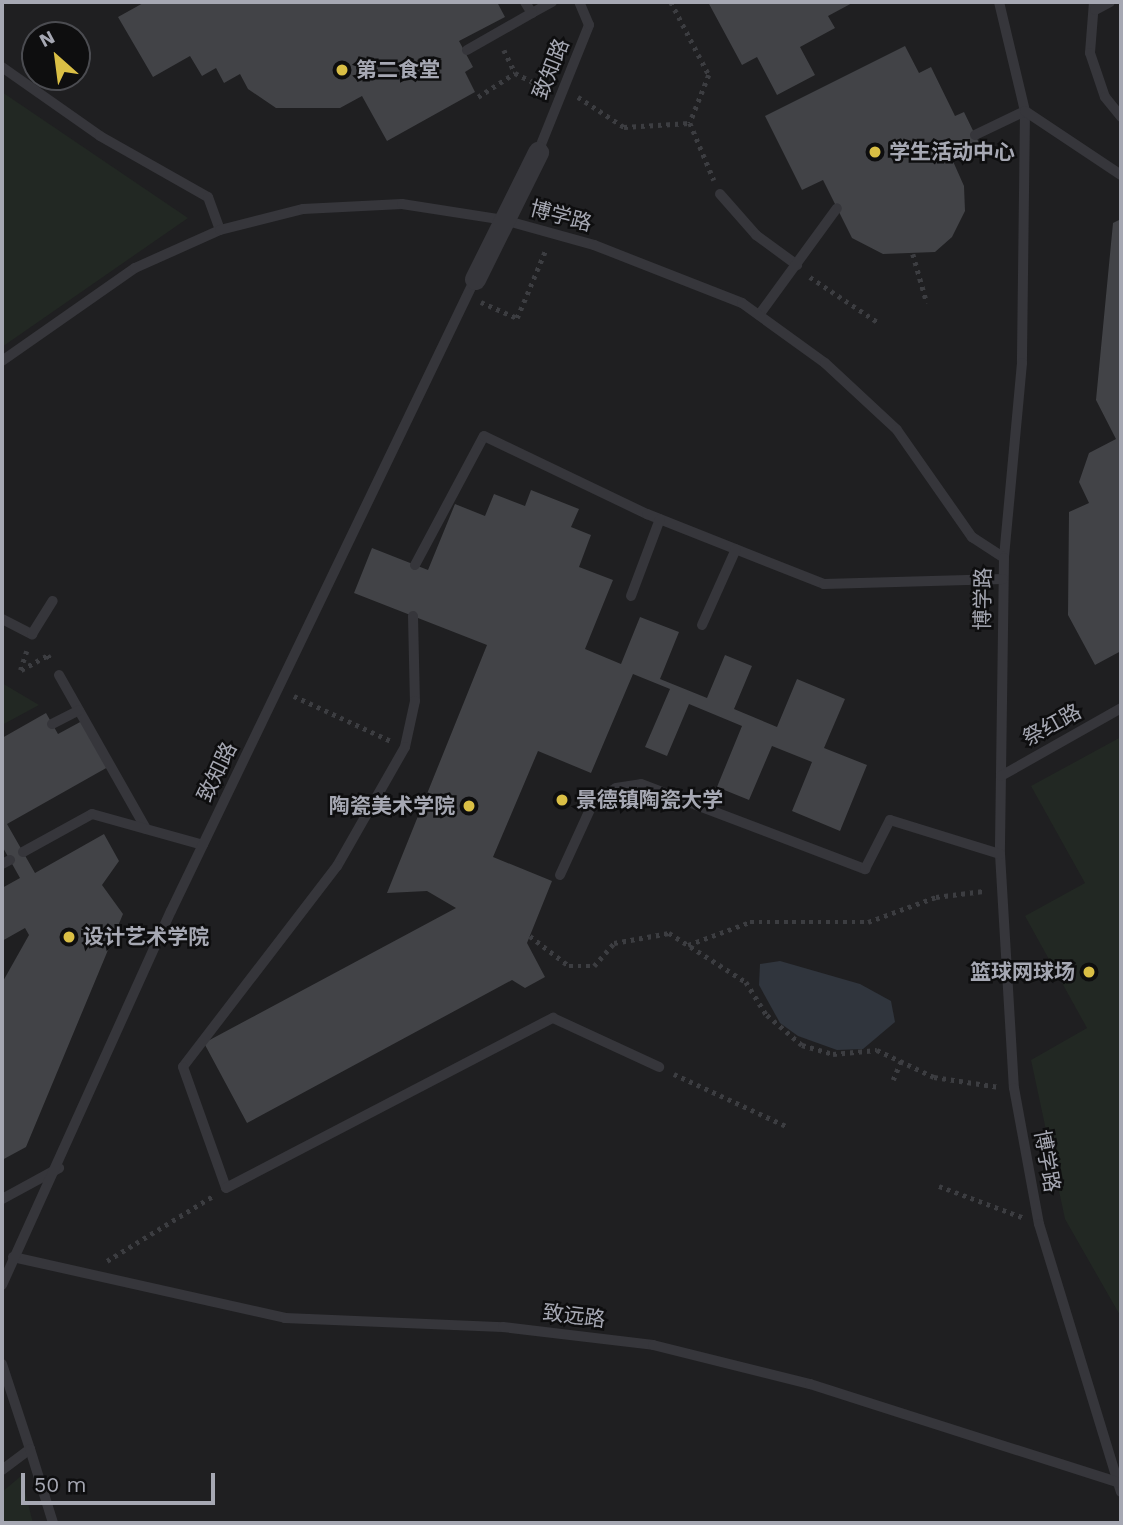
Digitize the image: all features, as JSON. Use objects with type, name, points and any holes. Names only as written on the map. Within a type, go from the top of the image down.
[{"type":"street","points":[[471,288],[538,152]]},
{"type":"lane","points":[[525,2],[531,13]]},
{"type":"lane","points":[[467,50],[552,2]]},
{"type":"lane","name":"致知路","points":[[538,152],[589,25],[579,2]]},
{"type":"lane","points":[[999,2],[1025,111],[1022,363],[1004,558]]},
{"type":"lane","points":[[1110,2],[1094,6],[1090,53],[1105,97],[1121,117]]},
{"type":"lane","points":[[2,67],[100,136],[208,197],[220,230]]},
{"type":"lane","points":[[975,135],[1025,111]]},
{"type":"lane","points":[[1025,111],[1121,175]]},
{"type":"lane","points":[[720,194],[756,235],[797,265]]},
{"type":"lane","name":"博学路","points":[[2,361],[135,268],[220,230],[303,209],[402,204],[504,220],[552,234],[729,298],[759,315],[825,363],[897,430],[972,537],[1004,558],[1000,854],[1014,1088],[1039,1224],[1120,1487]]},
{"type":"lane","points":[[759,315],[837,208]]},
{"type":"lane","name":"致知路","points":[[2,1285],[13,1257],[59,1168],[203,845],[471,288]]},
{"type":"lane","points":[[415,565],[484,436],[660,519],[824,584],[1003,579]]},
{"type":"lane","points":[[631,596],[660,519]]},
{"type":"lane","points":[[702,625],[736,550]]},
{"type":"lane","points":[[2,619],[32,634],[53,601]]},
{"type":"lane","points":[[413,616],[415,701],[405,747],[337,866],[183,1067],[226,1188],[553,1018],[660,1067]]},
{"type":"lane","points":[[60,674],[146,829]]},
{"type":"lane","name":"祭红路","points":[[1001,776],[1121,708]]},
{"type":"lane","points":[[52,724],[79,710]]},
{"type":"lane","points":[[560,875],[593,803],[615,788],[641,784],[865,869],[890,820],[1000,854]]},
{"type":"lane","points":[[23,852],[92,814],[203,845]]},
{"type":"lane","points":[[2,1199],[59,1168]]},
{"type":"lane","name":"致远路","points":[[13,1257],[92,1270],[285,1318],[503,1327],[653,1345],[810,1384],[1120,1487]]},
{"type":"lane","points":[[2,1364],[53,1523]]},
{"type":"lane","points":[[2,1470],[30,1448]]},
{"type":"path","points":[[671,2],[709,75],[690,123],[720,194]]},
{"type":"path","points":[[496,33],[515,74],[537,84]]},
{"type":"path","points":[[478,97],[515,74]]},
{"type":"path","points":[[564,88],[624,127],[690,123]]},
{"type":"path","points":[[471,288],[517,318],[552,234]]},
{"type":"path","points":[[913,254],[927,303]]},
{"type":"path","points":[[797,265],[879,323]]},
{"type":"path","points":[[32,634],[21,670],[48,655],[60,674]]},
{"type":"path","points":[[278,688],[405,747]]},
{"type":"path","points":[[687,945],[750,922],[868,922],[936,897],[1003,890]]},
{"type":"path","points":[[530,936],[569,967],[594,966],[614,943],[640,936],[669,933],[746,982],[767,1015],[802,1045],[833,1055],[877,1050],[902,1059],[934,1077],[1014,1088]]},
{"type":"path","points":[[893,1080],[902,1059]]},
{"type":"path","points":[[660,1067],[788,1127]]},
{"type":"path","points":[[939,1186],[1039,1224]]},
{"type":"path","points":[[92,1270],[226,1188]]},
{"type":"shaded area","name":"景德镇陶瓷大学","points":[[2,2],[1121,2],[1121,1523],[2,1523]]},
{"type":"shaded area","points":[[2,92],[188,218],[2,347]]},
{"type":"shaded area","points":[[2,683],[39,705],[2,725]]},
{"type":"shaded area","name":"篮球网球场","points":[[1121,737],[1121,1317],[1065,1219],[1031,1060],[1087,1028],[1025,916],[1085,883],[1031,786]]},
{"type":"shaded area","points":[[780,961],[860,984],[891,1001],[895,1022],[863,1049],[837,1050],[798,1036],[780,1023],[759,985],[760,964]]},
{"type":"shaded area","points":[[21,1476],[33,1523],[2,1523],[2,1492]]},
{"type":"building","name":"第二食堂","points":[[145,2],[497,2],[505,17],[459,41],[473,67],[465,72],[475,92],[387,141],[362,96],[340,108],[276,108],[248,89],[240,74],[224,83],[216,68],[202,76],[190,56],[153,77],[118,17]]},
{"type":"building","points":[[708,2],[854,2],[828,16],[835,28],[800,47],[815,75],[777,95],[757,57],[742,65]]},
{"type":"building","name":"学生活动中心","points":[[905,46],[919,73],[931,67],[955,116],[964,112],[980,145],[952,159],[964,186],[965,211],[952,237],[935,252],[883,254],[852,238],[823,180],[802,190],[765,116]]},
{"type":"building","points":[[1121,219],[1121,651],[1095,665],[1068,615],[1069,512],[1089,503],[1079,482],[1089,453],[1116,439],[1096,400],[1113,223]]},
{"type":"building","name":"陶瓷美术学院","points":[[531,490],[579,509],[571,527],[591,535],[579,567],[613,580],[585,649],[621,664],[640,617],[679,632],[660,679],[707,698],[725,655],[752,666],[734,709],[777,727],[797,679],[845,699],[824,748],[867,765],[840,831],[792,811],[812,762],[772,746],[749,800],[717,787],[742,726],[689,704],[667,756],[645,747],[670,689],[633,674],[591,773],[538,751],[493,857],[552,881],[527,943],[545,977],[525,988],[512,980],[247,1123],[204,1043],[456,908],[427,891],[387,893],[487,645],[354,593],[372,548],[428,570],[455,504],[485,516],[494,494],[525,506]]},
{"type":"building","name":"设计艺术学院","points":[[46,713],[58,734],[82,721],[108,767],[7,824],[35,873],[104,834],[119,861],[102,885],[123,914],[26,1147],[2,1160],[2,983],[29,935],[25,928],[2,941],[2,888],[20,878],[2,846],[2,738]]},
{"type":"place","name":"第二食堂","points":[[342,70]]},
{"type":"place","name":"学生活动中心","points":[[875,152]]},
{"type":"place","name":"景德镇陶瓷大学","points":[[562,800]]},
{"type":"place","name":"陶瓷美术学院","points":[[469,806]]},
{"type":"place","name":"设计艺术学院","points":[[69,937]]},
{"type":"place","name":"篮球网球场","points":[[1089,972]]}]
